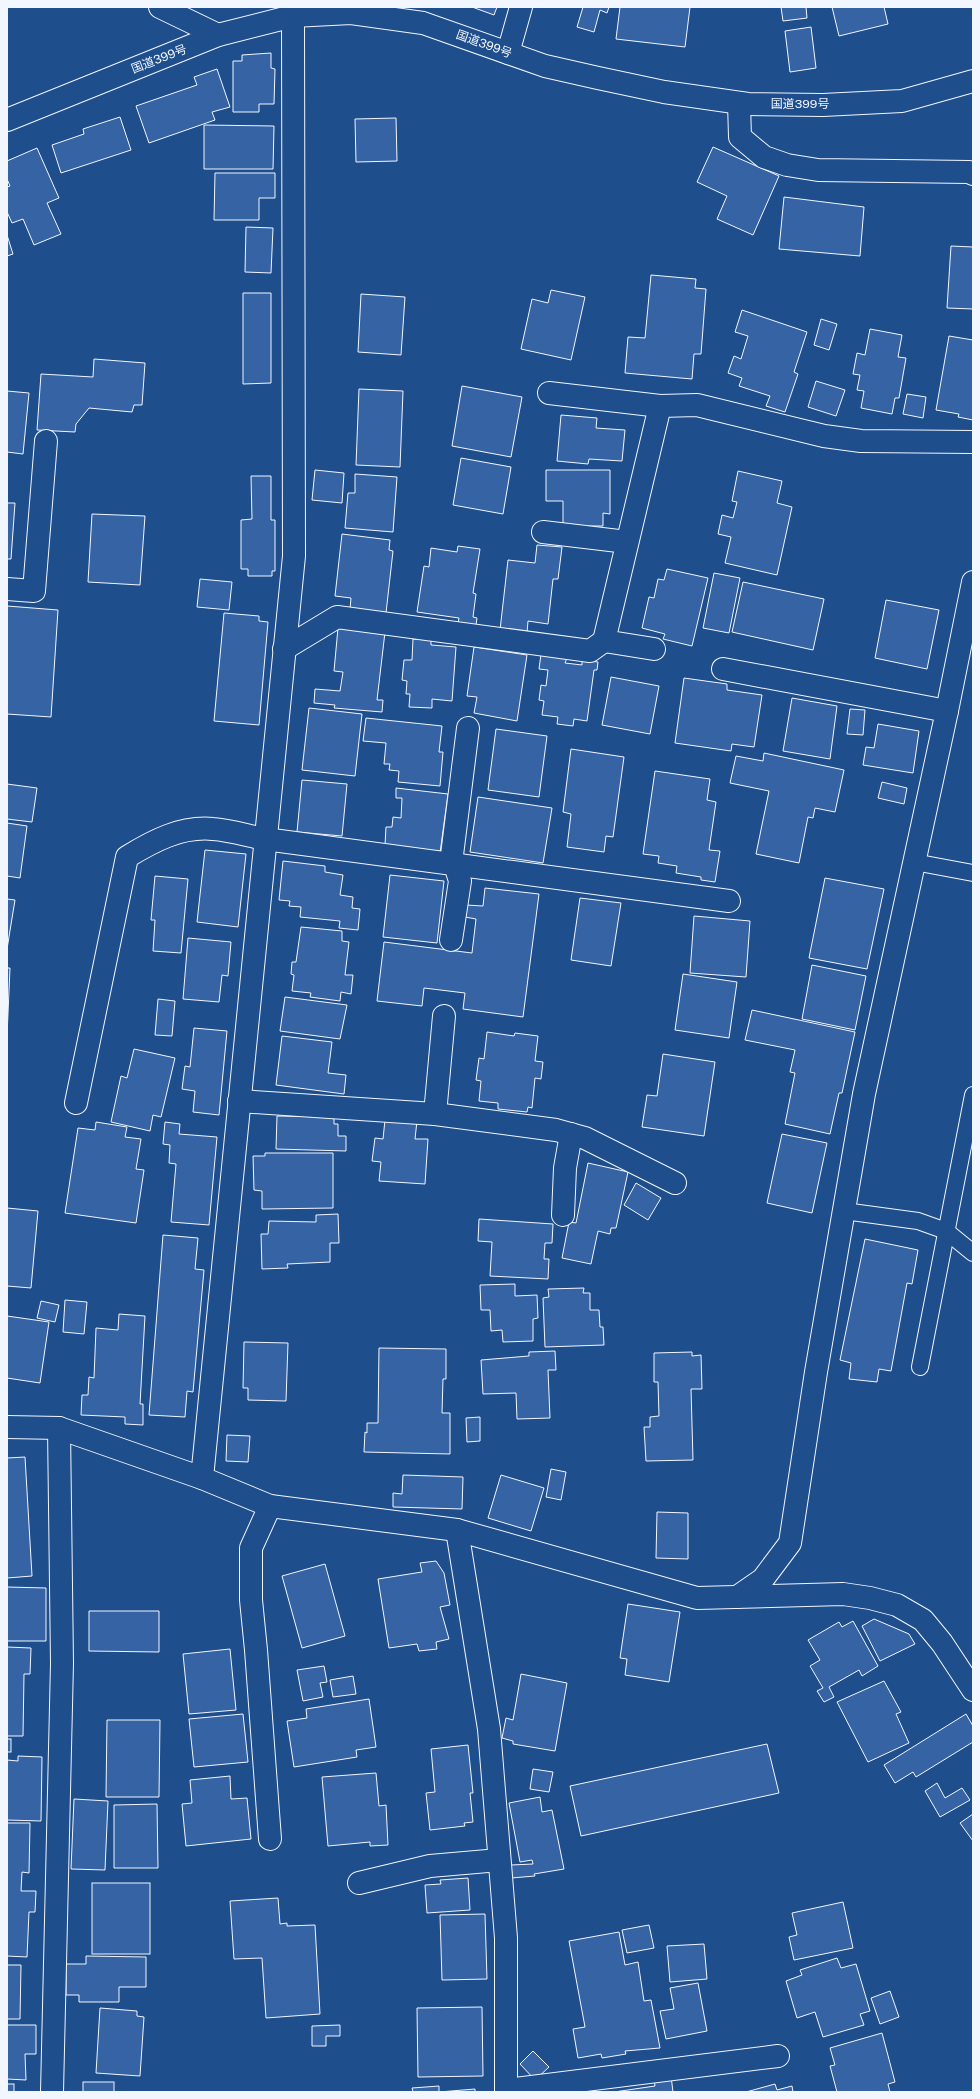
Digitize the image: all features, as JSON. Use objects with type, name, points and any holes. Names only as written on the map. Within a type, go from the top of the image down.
[{"type":"main road","points":[[160,7],[218,35]]},
{"type":"main road","points":[[508,53],[521,7]]},
{"type":"main road","name":"国道399号","points":[[7,120],[218,35],[293,16],[351,13],[422,23],[545,66],[664,92],[739,103],[823,105],[902,101],[973,81]]},
{"type":"main road","points":[[202,1478],[264,839],[294,556],[293,16]]},
{"type":"main road","points":[[739,103],[740,137],[764,157],[787,165],[818,170],[969,172],[973,174]]},
{"type":"main road","points":[[549,393],[660,406],[697,405],[824,436],[861,441],[973,442]]},
{"type":"main road","points":[[284,649],[337,617],[590,651],[604,641],[660,406]]},
{"type":"main road","points":[[7,589],[34,591],[46,441]]},
{"type":"main road","points":[[542,532],[627,542]]},
{"type":"main road","points":[[737,1597],[764,1579],[790,1543],[864,1094],[947,711],[973,582]]},
{"type":"main road","points":[[604,641],[654,649]]},
{"type":"main road","points":[[723,669],[947,711]]},
{"type":"main road","points":[[451,940],[460,881],[452,855],[468,728]]},
{"type":"main road","points":[[76,1103],[127,857],[150,843],[174,833],[212,829],[264,839],[729,901]]},
{"type":"main road","points":[[435,1114],[444,1016]]},
{"type":"main road","points":[[239,1101],[435,1114],[556,1130],[585,1138],[616,1152],[675,1183]]},
{"type":"main road","points":[[563,1215],[565,1168],[571,1134]]},
{"type":"main road","points":[[7,1427],[59,1428],[202,1478],[270,1506],[457,1530],[697,1598],[843,1594],[897,1606],[923,1620],[942,1643],[973,1690]]},
{"type":"main road","points":[[52,2092],[62,1663],[59,1428]]},
{"type":"main road","points":[[270,1506],[251,1548],[251,1600],[270,1839]]},
{"type":"main road","points":[[457,1530],[489,1729],[506,1938],[506,2091],[778,2056]]},
{"type":"main road","points":[[359,1883],[430,1866],[499,1860]]},
{"type":"lane","points":[[914,862],[973,872]]},
{"type":"lane","points":[[920,1367],[973,1095]]},
{"type":"lane","points":[[844,1211],[918,1221],[946,1231],[973,1253]]},
{"type":"building","points":[[472,7],[497,7],[494,15]]},
{"type":"building","points":[[583,7],[609,7],[607,13],[600,10],[594,32],[577,27]]},
{"type":"building","points":[[620,7],[690,7],[685,47],[616,39]]},
{"type":"building","points":[[781,7],[806,7],[807,18],[783,21]]},
{"type":"building","points":[[832,7],[884,7],[888,24],[839,36]]},
{"type":"building","points":[[811,27],[816,68],[790,72],[785,31]]},
{"type":"building","points":[[271,53],[271,68],[275,69],[274,104],[259,104],[259,112],[233,112],[233,61],[242,61],[242,55]]},
{"type":"building","points":[[217,69],[230,107],[212,112],[215,120],[149,143],[136,106],[197,85],[194,77]]},
{"type":"building","points":[[120,117],[131,150],[61,173],[52,145],[84,134],[83,129]]},
{"type":"building","points":[[396,118],[397,161],[356,162],[355,119]]},
{"type":"building","points":[[204,125],[274,126],[273,169],[204,169]]},
{"type":"building","points":[[713,147],[779,176],[753,235],[717,219],[727,196],[697,182]]},
{"type":"building","points":[[37,148],[59,198],[47,203],[61,234],[34,245],[23,219],[12,223],[7,212],[7,187],[10,186],[7,179],[7,161]]},
{"type":"building","points":[[215,173],[275,173],[275,198],[259,198],[259,220],[214,220]]},
{"type":"building","points":[[784,197],[864,207],[860,256],[779,249]]},
{"type":"building","points":[[246,227],[273,228],[271,273],[245,272]]},
{"type":"building","points":[[7,235],[13,254],[7,256]]},
{"type":"building","points":[[951,246],[973,247],[973,309],[947,308]]},
{"type":"building","points":[[651,275],[696,279],[695,288],[706,289],[701,354],[694,354],[692,379],[625,373],[628,337],[645,338]]},
{"type":"building","points":[[551,290],[585,297],[571,360],[521,349],[532,299],[548,303]]},
{"type":"building","points":[[243,293],[271,293],[271,383],[243,384]]},
{"type":"building","points":[[361,294],[405,297],[401,355],[358,352]]},
{"type":"building","points":[[742,310],[807,332],[794,372],[798,374],[785,412],[766,406],[770,396],[739,386],[742,378],[728,373],[734,356],[741,359],[748,336],[735,332]]},
{"type":"building","points":[[821,319],[837,324],[829,350],[814,345]]},
{"type":"building","points":[[870,329],[902,335],[898,357],[906,358],[899,398],[895,398],[892,414],[861,408],[864,391],[857,390],[860,375],[853,374],[857,353],[865,355]]},
{"type":"building","points":[[949,336],[973,340],[973,420],[958,417],[959,414],[936,410]]},
{"type":"building","points":[[94,359],[145,363],[142,405],[134,405],[132,412],[89,408],[76,424],[75,432],[37,430],[41,374],[93,377]]},
{"type":"building","points":[[816,381],[845,390],[836,416],[808,407]]},
{"type":"building","points":[[462,386],[522,397],[511,457],[452,446]]},
{"type":"building","points":[[359,389],[403,391],[400,467],[356,465]]},
{"type":"building","points":[[7,391],[29,393],[23,454],[7,452]]},
{"type":"building","points":[[907,394],[926,397],[923,418],[903,414]]},
{"type":"building","points":[[561,415],[597,418],[596,428],[625,430],[622,461],[589,459],[588,464],[557,461]]},
{"type":"building","points":[[461,458],[511,467],[503,514],[453,505]]},
{"type":"building","points":[[315,470],[344,473],[342,503],[312,500]]},
{"type":"building","points":[[546,470],[610,470],[610,514],[603,513],[603,526],[563,526],[563,501],[546,501]]},
{"type":"building","points":[[738,471],[782,481],[777,503],[792,507],[777,575],[725,563],[731,537],[718,534],[722,515],[733,518],[737,502],[732,501]]},
{"type":"building","points":[[355,474],[397,477],[393,532],[345,528],[348,493],[355,493]]},
{"type":"building","points":[[251,476],[271,476],[271,520],[275,520],[275,571],[272,571],[272,576],[248,576],[248,569],[241,569],[241,520],[252,519]]},
{"type":"building","points":[[7,503],[15,503],[11,559],[7,559]]},
{"type":"building","points":[[92,514],[145,516],[140,585],[88,582]]},
{"type":"building","points":[[342,534],[390,540],[389,550],[393,551],[386,613],[350,609],[351,598],[335,596]]},
{"type":"building","points":[[537,545],[562,547],[558,579],[553,579],[548,624],[528,621],[527,633],[500,630],[508,560],[535,563]]},
{"type":"building","points":[[458,546],[480,549],[473,593],[476,594],[473,617],[477,618],[476,625],[458,623],[459,618],[417,612],[424,566],[429,567],[431,548],[457,552]]},
{"type":"building","points":[[667,569],[708,578],[692,646],[663,639],[665,634],[642,628],[649,597],[654,598],[658,579],[664,580]]},
{"type":"building","points":[[714,573],[740,578],[729,633],[703,628]]},
{"type":"building","points":[[200,579],[232,582],[229,610],[197,607]]},
{"type":"building","points":[[743,582],[824,599],[813,650],[732,632]]},
{"type":"building","points":[[886,600],[939,610],[927,669],[875,658]]},
{"type":"building","points":[[7,606],[58,610],[51,717],[7,714]]},
{"type":"building","points":[[224,613],[259,616],[259,621],[268,622],[259,725],[214,721]]},
{"type":"building","points":[[338,628],[385,632],[377,700],[383,700],[382,712],[334,708],[335,705],[314,703],[315,689],[340,691],[343,672],[334,671]]},
{"type":"building","points":[[413,639],[431,640],[431,645],[456,647],[452,701],[432,699],[432,708],[409,707],[410,694],[406,694],[407,681],[402,680],[404,660],[412,660]]},
{"type":"building","points":[[474,647],[527,655],[517,721],[474,713],[477,697],[467,696]]},
{"type":"building","points":[[541,654],[567,658],[565,663],[582,665],[582,660],[598,662],[597,670],[594,670],[587,721],[574,719],[573,726],[557,724],[558,717],[542,715],[544,701],[539,700],[541,685],[546,686],[548,670],[539,669]]},
{"type":"building","points":[[611,677],[659,686],[650,734],[602,725]]},
{"type":"building","points":[[684,678],[727,684],[727,690],[762,695],[754,747],[732,744],[731,751],[675,743]]},
{"type":"building","points":[[792,698],[837,706],[830,759],[783,751]]},
{"type":"building","points":[[309,708],[362,714],[355,776],[302,770]]},
{"type":"building","points":[[850,709],[865,710],[863,735],[847,734]]},
{"type":"building","points":[[366,718],[442,726],[439,752],[443,752],[440,786],[398,782],[399,771],[389,770],[390,764],[384,764],[386,743],[363,741]]},
{"type":"building","points":[[878,724],[919,731],[913,773],[863,765],[866,747],[874,748]]},
{"type":"building","points":[[496,729],[547,736],[539,797],[488,790]]},
{"type":"building","points":[[571,749],[624,757],[613,837],[606,836],[604,852],[567,847],[571,814],[563,812]]},
{"type":"building","points":[[764,753],[844,770],[835,812],[815,808],[813,818],[808,817],[799,863],[756,854],[769,791],[730,783],[736,756],[763,761]]},
{"type":"building","points":[[655,771],[710,779],[707,800],[716,802],[709,850],[720,851],[715,882],[701,880],[701,877],[676,873],[677,866],[658,863],[659,856],[643,854]]},
{"type":"building","points":[[302,780],[347,784],[342,836],[297,832]]},
{"type":"building","points":[[882,782],[907,788],[904,804],[878,798]]},
{"type":"building","points":[[7,784],[37,788],[32,822],[7,819]]},
{"type":"building","points":[[396,788],[448,794],[440,853],[385,845],[386,827],[392,827],[393,817],[401,818],[402,798],[396,798]]},
{"type":"building","points":[[478,797],[552,808],[543,863],[470,852]]},
{"type":"building","points":[[7,823],[27,826],[20,878],[7,876]]},
{"type":"building","points":[[205,850],[246,854],[238,927],[197,922]]},
{"type":"building","points":[[283,861],[325,866],[325,872],[343,875],[340,895],[353,897],[352,908],[360,909],[358,930],[339,928],[340,921],[300,917],[301,907],[289,906],[290,901],[279,900]]},
{"type":"building","points":[[390,875],[444,881],[437,943],[383,937]]},
{"type":"building","points":[[155,876],[188,879],[181,953],[153,951],[155,920],[151,920]]},
{"type":"building","points":[[825,878],[884,889],[867,969],[809,958]]},
{"type":"building","points":[[485,888],[539,894],[523,1017],[463,1009],[465,993],[424,988],[422,1006],[377,1001],[384,942],[472,953],[476,919],[465,917],[466,905],[483,906]]},
{"type":"building","points":[[580,898],[621,903],[611,966],[571,960]]},
{"type":"building","points":[[7,899],[15,900],[7,949]]},
{"type":"building","points":[[694,916],[750,921],[746,977],[690,973]]},
{"type":"building","points":[[301,927],[342,931],[342,941],[349,942],[345,975],[353,975],[351,994],[341,992],[340,1001],[310,997],[311,993],[292,991],[294,975],[291,974],[292,962],[296,962]]},
{"type":"building","points":[[188,938],[231,942],[228,976],[222,975],[219,1002],[183,999]]},
{"type":"building","points":[[812,965],[866,976],[855,1030],[802,1019]]},
{"type":"building","points":[[7,968],[10,968],[7,1036]]},
{"type":"building","points":[[683,974],[737,982],[729,1038],[675,1030]]},
{"type":"building","points":[[285,997],[347,1005],[340,1039],[280,1031]]},
{"type":"building","points":[[158,999],[175,1001],[172,1036],[155,1035]]},
{"type":"building","points":[[752,1010],[855,1032],[842,1093],[839,1093],[830,1134],[785,1124],[795,1073],[790,1072],[795,1050],[745,1040]]},
{"type":"building","points":[[194,1028],[227,1031],[219,1115],[193,1112],[195,1091],[182,1089],[185,1066],[190,1067]]},
{"type":"building","points":[[487,1032],[514,1036],[515,1033],[538,1036],[535,1061],[543,1062],[541,1079],[535,1078],[532,1108],[528,1107],[527,1112],[498,1109],[498,1103],[479,1101],[481,1081],[476,1080],[479,1058],[484,1059]]},
{"type":"building","points":[[282,1036],[332,1042],[328,1073],[346,1075],[344,1094],[276,1085]]},
{"type":"building","points":[[134,1049],[175,1058],[161,1117],[153,1115],[150,1131],[111,1122],[121,1076],[127,1078]]},
{"type":"building","points":[[663,1054],[715,1062],[704,1136],[642,1127],[647,1095],[657,1096]]},
{"type":"building","points":[[277,1116],[334,1117],[334,1124],[338,1124],[338,1136],[346,1136],[346,1151],[276,1149]]},
{"type":"building","points":[[385,1120],[417,1121],[415,1139],[428,1139],[425,1184],[379,1181],[381,1162],[372,1161],[375,1138],[383,1139]]},
{"type":"building","points":[[96,1122],[127,1127],[125,1137],[141,1139],[136,1169],[144,1170],[136,1223],[65,1213],[78,1128],[95,1130]]},
{"type":"building","points":[[165,1122],[180,1124],[179,1134],[217,1137],[209,1225],[171,1222],[176,1164],[169,1163],[170,1145],[163,1144]]},
{"type":"building","points":[[782,1134],[827,1143],[812,1213],[767,1203]]},
{"type":"building","points":[[265,1153],[333,1153],[333,1208],[262,1209],[262,1191],[254,1190],[253,1156],[265,1156]]},
{"type":"building","points":[[588,1163],[628,1172],[616,1228],[611,1228],[610,1234],[598,1231],[591,1264],[562,1258],[569,1222],[576,1223]]},
{"type":"building","points":[[636,1183],[661,1198],[648,1220],[624,1205]]},
{"type":"building","points":[[7,1208],[38,1211],[31,1288],[7,1286]]},
{"type":"building","points":[[338,1214],[339,1243],[330,1243],[330,1262],[287,1264],[288,1268],[262,1269],[261,1234],[268,1234],[269,1221],[316,1222],[316,1215]]},
{"type":"building","points":[[479,1219],[553,1224],[552,1243],[545,1243],[544,1259],[549,1259],[548,1279],[490,1276],[492,1242],[478,1241]]},
{"type":"building","points":[[163,1235],[198,1238],[195,1269],[204,1270],[193,1392],[187,1391],[185,1417],[149,1415]]},
{"type":"building","points":[[865,1239],[918,1250],[912,1284],[907,1283],[891,1371],[879,1369],[877,1382],[849,1379],[851,1363],[840,1360]]},
{"type":"building","points":[[515,1284],[515,1296],[537,1295],[538,1318],[533,1319],[533,1341],[503,1342],[502,1330],[491,1331],[490,1310],[481,1310],[480,1285]]},
{"type":"building","points":[[584,1288],[583,1293],[590,1293],[590,1310],[599,1310],[600,1327],[603,1327],[604,1345],[545,1347],[543,1298],[549,1297],[548,1289]]},
{"type":"building","points":[[65,1300],[87,1302],[84,1334],[63,1332]]},
{"type":"building","points":[[41,1301],[59,1305],[55,1322],[37,1318]]},
{"type":"building","points":[[119,1314],[145,1316],[140,1404],[143,1404],[143,1425],[125,1424],[125,1417],[81,1415],[82,1395],[88,1395],[89,1377],[94,1378],[96,1328],[118,1330]]},
{"type":"building","points":[[7,1316],[49,1322],[40,1383],[7,1378]]},
{"type":"building","points":[[244,1342],[288,1343],[286,1401],[248,1400],[248,1388],[243,1388]]},
{"type":"building","points":[[379,1348],[446,1349],[446,1379],[443,1379],[442,1413],[450,1413],[450,1454],[364,1452],[367,1423],[378,1423]]},
{"type":"building","points":[[555,1351],[556,1370],[548,1370],[550,1418],[517,1419],[516,1393],[483,1394],[481,1360],[529,1356],[529,1352]]},
{"type":"building","points":[[692,1352],[692,1356],[701,1355],[702,1389],[691,1389],[693,1460],[646,1461],[644,1427],[650,1427],[650,1417],[659,1416],[658,1382],[654,1382],[654,1353]]},
{"type":"building","points":[[480,1417],[480,1441],[467,1442],[466,1418]]},
{"type":"building","points":[[227,1435],[250,1436],[248,1462],[226,1461]]},
{"type":"building","points":[[25,1457],[32,1576],[7,1578],[7,1458]]},
{"type":"building","points":[[551,1469],[566,1472],[561,1500],[546,1497]]},
{"type":"building","points":[[403,1475],[463,1477],[462,1509],[393,1507],[393,1493],[402,1494]]},
{"type":"building","points":[[501,1475],[544,1488],[531,1531],[488,1518]]},
{"type":"building","points":[[657,1512],[688,1513],[688,1559],[656,1558]]},
{"type":"building","points":[[436,1561],[444,1573],[450,1605],[440,1607],[449,1639],[436,1642],[437,1649],[419,1651],[417,1644],[389,1648],[378,1579],[422,1572],[420,1563]]},
{"type":"building","points":[[325,1564],[345,1636],[302,1648],[282,1576]]},
{"type":"building","points":[[7,1587],[46,1588],[46,1641],[7,1641]]},
{"type":"building","points":[[628,1604],[680,1612],[669,1682],[625,1675],[627,1659],[620,1658]]},
{"type":"building","points":[[89,1611],[159,1611],[159,1652],[89,1651]]},
{"type":"building","points":[[874,1619],[909,1634],[915,1644],[880,1661],[862,1626]]},
{"type":"building","points":[[853,1621],[878,1666],[862,1676],[859,1670],[829,1687],[834,1697],[824,1702],[817,1691],[823,1688],[810,1666],[820,1660],[808,1640],[839,1622],[842,1627]]},
{"type":"building","points":[[7,1647],[31,1648],[30,1674],[24,1674],[23,1736],[7,1736]]},
{"type":"building","points":[[230,1649],[236,1710],[189,1714],[183,1654]]},
{"type":"building","points":[[324,1666],[327,1682],[320,1683],[323,1697],[303,1701],[297,1670]]},
{"type":"building","points":[[521,1674],[567,1683],[555,1751],[513,1744],[513,1741],[502,1738],[506,1718],[513,1720]]},
{"type":"building","points":[[353,1676],[356,1694],[333,1697],[330,1680]]},
{"type":"building","points":[[884,1681],[901,1712],[896,1714],[909,1743],[868,1762],[837,1702]]},
{"type":"building","points":[[369,1699],[376,1747],[356,1750],[357,1757],[294,1767],[287,1721],[307,1718],[306,1709]]},
{"type":"building","points":[[243,1714],[248,1762],[194,1767],[189,1719]]},
{"type":"building","points":[[966,1714],[973,1726],[973,1742],[916,1777],[913,1772],[895,1783],[884,1765]]},
{"type":"building","points":[[107,1720],[160,1720],[159,1797],[106,1797]]},
{"type":"building","points":[[7,1739],[11,1739],[11,1752],[7,1752]]},
{"type":"building","points":[[767,1744],[779,1793],[581,1836],[570,1786]]},
{"type":"building","points":[[468,1745],[473,1793],[470,1793],[473,1822],[464,1823],[465,1826],[430,1830],[426,1793],[435,1792],[431,1749]]},
{"type":"building","points":[[18,1756],[42,1757],[41,1821],[7,1820],[7,1760],[18,1761]]},
{"type":"building","points":[[533,1769],[553,1772],[549,1792],[530,1789]]},
{"type":"building","points":[[376,1773],[379,1806],[386,1805],[388,1845],[370,1846],[370,1842],[328,1846],[322,1777]]},
{"type":"building","points":[[230,1776],[231,1799],[247,1798],[251,1839],[186,1846],[182,1804],[192,1803],[190,1780]]},
{"type":"building","points":[[937,1783],[945,1798],[962,1788],[970,1800],[940,1817],[925,1791]]},
{"type":"building","points":[[540,1797],[542,1812],[552,1810],[564,1869],[534,1874],[535,1876],[511,1878],[511,1865],[533,1864],[532,1860],[520,1862],[509,1803]]},
{"type":"building","points":[[74,1799],[108,1801],[105,1870],[71,1869]]},
{"type":"building","points":[[157,1804],[158,1868],[114,1868],[114,1805]]},
{"type":"building","points":[[973,1814],[973,1841],[960,1823]]},
{"type":"building","points":[[7,1823],[30,1823],[29,1873],[22,1872],[21,1891],[36,1891],[35,1912],[29,1912],[27,1957],[7,1956]]},
{"type":"building","points":[[468,1878],[470,1910],[427,1913],[425,1885],[441,1884],[440,1880]]},
{"type":"building","points":[[92,1883],[150,1883],[150,1954],[92,1954]]},
{"type":"building","points":[[278,1898],[280,1924],[287,1923],[287,1926],[315,1925],[320,2014],[266,2018],[262,1958],[234,1959],[230,1901]]},
{"type":"building","points":[[843,1902],[853,1948],[794,1960],[789,1937],[797,1935],[792,1913]]},
{"type":"building","points":[[485,1914],[487,1979],[442,1980],[440,1915]]},
{"type":"building","points":[[649,1925],[654,1948],[627,1953],[622,1930]]},
{"type":"building","points":[[619,1932],[625,1965],[638,1962],[644,2001],[651,2000],[660,2048],[625,2051],[626,2054],[602,2058],[601,2054],[578,2058],[573,2029],[585,2027],[569,1941]]},
{"type":"building","points":[[704,1944],[707,1979],[670,1982],[667,1946]]},
{"type":"building","points":[[86,1956],[146,1957],[146,1987],[119,1987],[119,2002],[79,2002],[79,1995],[66,1995],[66,1964],[86,1964]]},
{"type":"building","points":[[837,1958],[841,1968],[856,1964],[870,2011],[860,2014],[864,2025],[823,2037],[815,2012],[797,2018],[786,1981],[802,1975],[800,1970]]},
{"type":"building","points":[[7,1965],[21,1965],[20,2019],[7,2019]]},
{"type":"building","points":[[698,1983],[707,2031],[666,2039],[660,2011],[674,2009],[670,1988]]},
{"type":"building","points":[[890,1991],[899,2017],[880,2024],[871,1998]]},
{"type":"building","points":[[482,2007],[483,2076],[418,2077],[417,2008]]},
{"type":"building","points":[[100,2008],[137,2011],[137,2016],[144,2017],[140,2076],[96,2073]]},
{"type":"building","points":[[7,2025],[36,2025],[36,2054],[25,2054],[26,2080],[7,2079]]},
{"type":"building","points":[[340,2025],[340,2036],[326,2036],[326,2046],[312,2046],[312,2026]]},
{"type":"building","points":[[882,2033],[895,2082],[888,2084],[890,2092],[837,2092],[830,2066],[835,2065],[830,2048]]},
{"type":"building","points":[[533,2051],[549,2067],[535,2080],[520,2064]]},
{"type":"building","points":[[671,2076],[673,2092],[614,2092],[655,2086],[654,2079]]},
{"type":"building","points":[[83,2082],[114,2082],[114,2092],[83,2092]]},
{"type":"building","points":[[7,2084],[14,2084],[14,2092],[7,2092]]},
{"type":"building","points":[[775,2084],[777,2090],[792,2086],[793,2092],[746,2092]]},
{"type":"building","points":[[439,2086],[439,2092],[413,2092],[412,2088]]},
{"type":"building","points":[[475,2089],[475,2092],[439,2092]]}]
